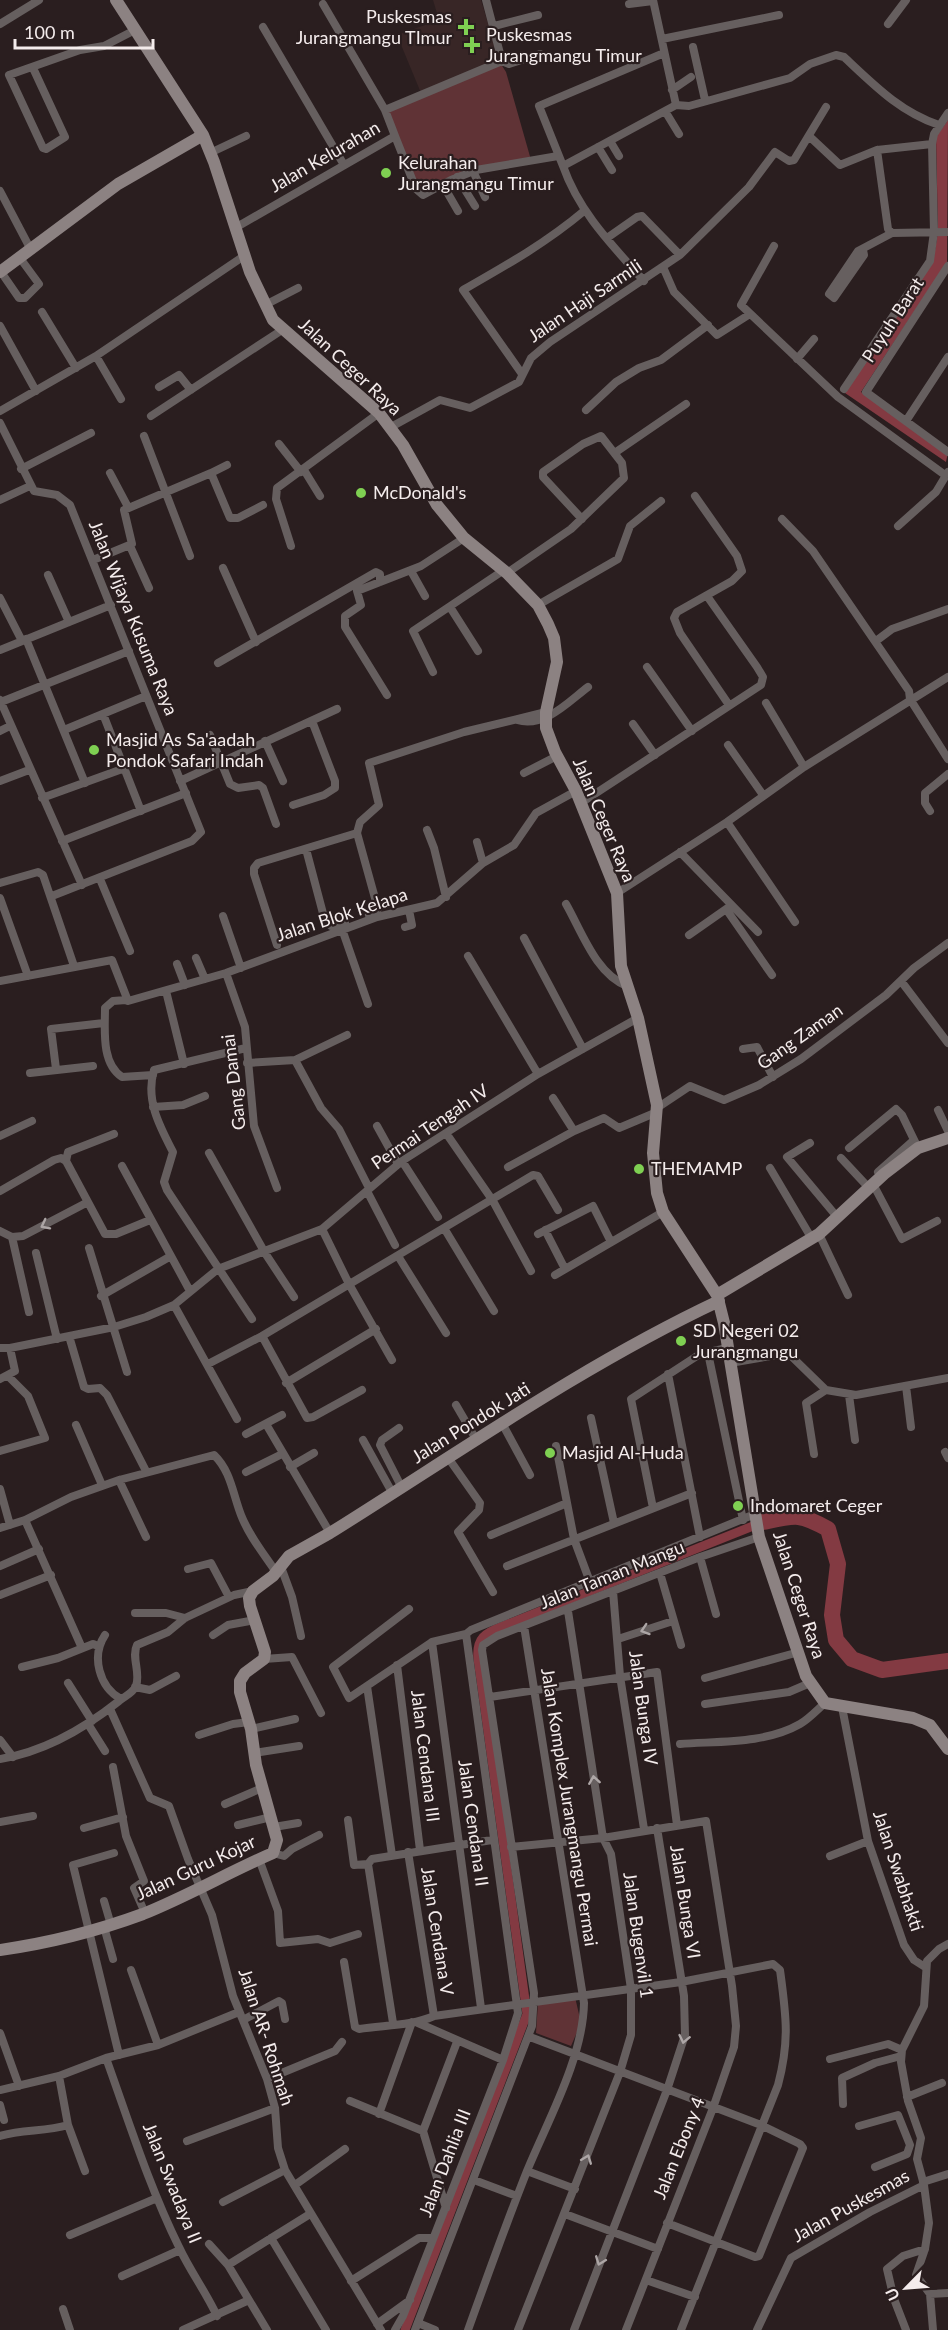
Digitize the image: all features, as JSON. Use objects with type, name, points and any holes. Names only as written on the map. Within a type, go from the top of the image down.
[{"type":"main road","name":"Jalan Ceger Raya","points":[[116,0],[203,135],[244,256],[265,305],[282,330],[379,413],[391,427],[437,505],[464,538],[506,572],[538,605],[554,638],[557,662],[548,715],[550,739],[576,791],[617,893],[618,945],[627,986],[638,1018],[657,1106],[654,1176],[663,1212],[718,1298],[759,1536],[810,1683],[825,1703]]},
{"type":"main road","points":[[0,272],[118,184],[203,135]]},
{"type":"main road","points":[[916,1144],[948,1138]]},
{"type":"main road","name":"Jalan Pondok Jati","points":[[253,1591],[293,1553],[330,1533],[670,1324],[718,1298],[815,1236],[838,1218],[871,1184],[916,1144]]},
{"type":"main road","points":[[253,1591],[249,1598],[265,1652],[264,1659]]},
{"type":"main road","name":"Jalan Guru Kojar","points":[[0,1950],[54,1941],[145,1913],[273,1853],[278,1844],[262,1788],[250,1725],[240,1692],[240,1681],[245,1673],[264,1659]]},
{"type":"main road","points":[[825,1703],[914,1718],[930,1725],[948,1749]]},
{"type":"street","points":[[0,24],[39,0]]},
{"type":"street","points":[[486,0],[494,26],[500,61]]},
{"type":"street","points":[[629,4],[653,0],[676,105]]},
{"type":"street","points":[[888,24],[906,0]]},
{"type":"street","points":[[323,4],[385,110]]},
{"type":"street","points":[[494,26],[538,15]]},
{"type":"street","points":[[662,39],[779,15]]},
{"type":"street","points":[[263,27],[344,165]]},
{"type":"street","points":[[33,68],[65,137],[46,148],[43,148],[9,75],[80,50],[105,46],[135,30]]},
{"type":"street","points":[[693,47],[705,100]]},
{"type":"street","points":[[644,281],[584,211],[571,190],[538,106],[664,53]]},
{"type":"street","name":"Jalan Kelurahan","points":[[235,228],[395,136],[385,110],[500,61],[509,64],[540,54]]},
{"type":"street","points":[[563,166],[676,105],[689,106],[790,78],[810,64],[836,55],[844,57],[914,116],[939,124]]},
{"type":"street","points":[[672,90],[691,77]]},
{"type":"street","points":[[826,106],[809,136],[840,165],[877,150],[932,144]]},
{"type":"street","points":[[665,111],[679,134]]},
{"type":"street","points":[[844,388],[930,261],[935,231],[932,144],[939,124],[948,113]]},
{"type":"street","points":[[210,153],[246,136]]},
{"type":"street","points":[[395,136],[419,193],[430,193],[457,177],[473,171],[558,156]]},
{"type":"street","name":"Jalan Haji Sarmili","points":[[391,427],[440,400],[473,407],[519,382],[531,358],[550,342],[680,255],[749,187],[775,152],[793,161],[809,136]]},
{"type":"street","points":[[610,141],[619,156]]},
{"type":"street","points":[[598,147],[612,170]]},
{"type":"street","points":[[877,150],[888,229],[892,233]]},
{"type":"street","points":[[473,171],[485,197]]},
{"type":"street","points":[[457,177],[476,206]]},
{"type":"street","points":[[442,185],[458,210]]},
{"type":"street","points":[[0,191],[31,250]]},
{"type":"street","points":[[522,374],[463,290],[523,256],[584,211]]},
{"type":"street","points":[[607,238],[637,217],[642,216],[680,255]]},
{"type":"street","points":[[863,250],[864,255],[835,298],[829,295],[858,251],[892,233],[948,232]]},
{"type":"street","points":[[774,246],[740,302],[838,397],[946,473],[936,492],[898,526]]},
{"type":"street","points":[[0,411],[96,356],[244,256]]},
{"type":"street","points":[[0,272],[19,298],[25,298],[39,284],[20,258]]},
{"type":"street","name":"Puyuh Barat","points":[[906,421],[866,392],[948,266]]},
{"type":"street","points":[[663,267],[674,292],[717,335],[721,335],[750,314]]},
{"type":"street","points":[[265,305],[298,288]]},
{"type":"street","points":[[42,312],[76,368]]},
{"type":"street","points":[[586,410],[616,382],[639,368],[661,360],[708,325]]},
{"type":"street","points":[[0,326],[36,391]]},
{"type":"street","points":[[151,416],[282,330]]},
{"type":"street","points":[[797,358],[814,339]]},
{"type":"street","points":[[96,356],[121,399]]},
{"type":"street","points":[[948,357],[906,421],[948,452]]},
{"type":"street","points":[[159,387],[179,375],[191,390]]},
{"type":"street","points":[[616,452],[686,404]]},
{"type":"street","points":[[291,546],[275,492],[379,413]]},
{"type":"street","points":[[0,423],[3,438],[30,486],[0,500]]},
{"type":"street","points":[[21,469],[91,433]]},
{"type":"street","points":[[144,436],[190,556]]},
{"type":"street","points":[[433,672],[413,631],[506,572],[582,519],[624,478],[625,470],[616,452],[605,438],[598,436],[543,472],[543,477],[582,519]]},
{"type":"street","points":[[279,444],[320,496]]},
{"type":"street","points":[[149,588],[130,546],[132,540],[123,515],[128,507],[227,465]]},
{"type":"street","points":[[110,473],[128,507]]},
{"type":"street","points":[[211,473],[230,518],[238,518],[263,505]]},
{"type":"street","name":"Jalan Wijaya Kusuma Raya","points":[[30,486],[34,491],[66,499],[93,560],[180,781],[201,828],[200,837],[100,879],[52,896]]},
{"type":"street","points":[[695,496],[737,556],[742,572],[739,577],[677,612],[674,618],[675,625],[729,705]]},
{"type":"street","points":[[538,605],[621,557],[624,538],[630,526],[661,501]]},
{"type":"street","points":[[782,519],[813,551],[876,641],[909,691],[910,699],[948,759]]},
{"type":"street","points":[[387,695],[345,627],[344,621],[348,612],[361,605],[357,591],[411,571],[464,538]]},
{"type":"street","points":[[93,560],[130,546]]},
{"type":"street","points":[[223,568],[255,642]]},
{"type":"street","points":[[411,571],[425,596]]},
{"type":"street","points":[[218,663],[377,572],[380,582]]},
{"type":"street","points":[[48,575],[69,622]]},
{"type":"street","points":[[581,804],[757,688],[763,681],[763,677],[707,596]]},
{"type":"street","points":[[0,598],[24,640],[45,685],[85,783]]},
{"type":"street","points":[[0,650],[111,604]]},
{"type":"street","points":[[450,607],[478,651]]},
{"type":"street","points":[[876,641],[892,629],[907,622],[948,609]]},
{"type":"street","points":[[82,885],[0,701],[129,651]]},
{"type":"street","points":[[647,667],[692,731]]},
{"type":"street","points":[[617,893],[727,822],[804,767],[948,677]]},
{"type":"street","points":[[306,849],[328,924],[335,926],[373,914],[378,909],[378,904],[357,833],[360,822],[379,805],[369,765],[371,761],[464,732],[548,715],[588,687]]},
{"type":"street","points":[[64,730],[146,696]]},
{"type":"street","points":[[766,703],[804,767]]},
{"type":"street","points":[[180,781],[337,709]]},
{"type":"street","points":[[103,714],[141,811]]},
{"type":"street","points":[[292,805],[324,795],[335,788],[335,781],[312,721]]},
{"type":"street","points":[[633,724],[655,755]]},
{"type":"street","points":[[0,731],[10,726]]},
{"type":"street","points":[[210,735],[230,784],[238,789],[259,785],[263,788],[276,824]]},
{"type":"street","points":[[265,741],[283,781]]},
{"type":"street","points":[[728,745],[763,795]]},
{"type":"street","points":[[524,772],[557,756]]},
{"type":"street","points":[[42,798],[125,768]]},
{"type":"street","points":[[0,781],[29,770]]},
{"type":"street","points":[[930,811],[925,803],[925,793],[948,774]]},
{"type":"street","name":"Jalan Blok Kelapa","points":[[126,1000],[130,1001],[226,973],[342,929],[437,903],[483,863],[514,844],[536,813],[576,791]]},
{"type":"street","points":[[62,841],[186,792]]},
{"type":"street","points":[[727,822],[795,922]]},
{"type":"street","points":[[427,830],[435,848],[446,897]]},
{"type":"street","points":[[277,945],[254,868],[258,863],[357,833]]},
{"type":"street","points":[[477,842],[483,863]]},
{"type":"street","points":[[680,852],[729,907],[758,932]]},
{"type":"street","points":[[0,883],[40,872],[46,878],[74,966]]},
{"type":"street","points":[[100,879],[130,951]]},
{"type":"street","points":[[0,898],[28,976]]},
{"type":"street","points":[[566,904],[604,970],[618,982],[627,986]]},
{"type":"street","points":[[689,935],[729,907]]},
{"type":"street","points":[[729,907],[772,975]]},
{"type":"street","points":[[405,927],[412,925],[409,910]]},
{"type":"street","points":[[223,916],[241,968]]},
{"type":"street","points":[[342,929],[368,1004]]},
{"type":"street","points":[[524,938],[583,1049]]},
{"type":"street","name":"Gang Zaman","points":[[657,1106],[690,1086],[724,1100],[773,1077],[886,995],[914,968],[948,943]]},
{"type":"street","points":[[468,956],[538,1074]]},
{"type":"street","points":[[196,958],[204,979]]},
{"type":"street","points":[[0,981],[112,960],[126,1000],[107,1004],[104,1023],[109,1062],[122,1077],[153,1074],[159,1068],[246,1048]]},
{"type":"street","points":[[177,964],[185,985]]},
{"type":"street","name":"Gang Damai","points":[[226,973],[243,1021],[254,1126],[277,1188]]},
{"type":"street","points":[[901,981],[948,1043]]},
{"type":"street","points":[[166,991],[184,1064]]},
{"type":"street","name":"Permai Tengah IV","points":[[0,1348],[10,1348],[114,1327],[146,1317],[174,1305],[218,1269],[265,1253],[322,1229],[400,1162],[538,1074],[638,1018]]},
{"type":"street","points":[[56,1069],[51,1029],[104,1023]]},
{"type":"street","points":[[247,1063],[295,1060],[347,1035]]},
{"type":"street","points":[[743,1049],[757,1047],[773,1077]]},
{"type":"street","points":[[295,1060],[321,1108],[339,1129],[395,1245]]},
{"type":"street","points":[[30,1073],[93,1066]]},
{"type":"street","points":[[153,1074],[153,1107],[156,1122],[173,1152],[164,1182],[167,1190],[252,1319]]},
{"type":"street","points":[[153,1107],[183,1105],[205,1096]]},
{"type":"street","points":[[553,1098],[574,1131]]},
{"type":"street","points":[[508,1167],[574,1131],[604,1118],[619,1128],[657,1106]]},
{"type":"street","points":[[849,1148],[896,1109],[902,1115],[916,1144]]},
{"type":"street","points":[[938,1110],[948,1131]]},
{"type":"street","points":[[0,1136],[32,1121]]},
{"type":"street","points":[[377,1126],[438,1217]]},
{"type":"street","points":[[446,1133],[492,1199],[531,1271]]},
{"type":"street","points":[[66,1161],[68,1152],[114,1134]]},
{"type":"street","points":[[810,1143],[787,1157],[838,1218]]},
{"type":"street","points":[[209,1153],[265,1253],[294,1297]]},
{"type":"street","points":[[0,1191],[61,1158],[66,1161],[102,1229],[109,1236],[150,1220]]},
{"type":"street","points":[[841,1158],[871,1184],[902,1239],[937,1221]]},
{"type":"street","points":[[122,1166],[190,1291]]},
{"type":"street","points":[[770,1168],[815,1236],[848,1296]]},
{"type":"street","points":[[208,1364],[262,1336],[536,1174],[558,1210]]},
{"type":"street","points":[[0,1231],[12,1237],[23,1236],[88,1202]]},
{"type":"street","points":[[565,1269],[542,1232],[593,1206],[611,1242]]},
{"type":"street","points":[[555,1275],[663,1212]]},
{"type":"street","points":[[444,1228],[494,1311]]},
{"type":"street","points":[[322,1229],[349,1284],[392,1359]]},
{"type":"street","points":[[12,1237],[29,1312]]},
{"type":"street","points":[[88,1248],[101,1296],[114,1327],[127,1372]]},
{"type":"street","points":[[36,1253],[57,1339]]},
{"type":"street","points":[[101,1296],[171,1256]]},
{"type":"street","points":[[398,1256],[446,1333]]},
{"type":"street","points":[[174,1305],[237,1419]]},
{"type":"street","points":[[286,1383],[376,1329]]},
{"type":"street","points":[[69,1336],[84,1387],[100,1388],[107,1395],[146,1471]]},
{"type":"street","points":[[262,1336],[286,1383],[309,1419],[362,1390]]},
{"type":"street","points":[[0,1451],[45,1438],[28,1396],[4,1378],[15,1371],[10,1348]]},
{"type":"street","points":[[653,1508],[631,1400],[704,1351],[708,1353],[727,1348]]},
{"type":"street","points":[[708,1353],[742,1520]]},
{"type":"street","points":[[730,1362],[788,1353],[826,1390],[849,1395],[948,1378]]},
{"type":"street","points":[[668,1374],[700,1537]]},
{"type":"street","points":[[906,1386],[911,1426]]},
{"type":"street","points":[[814,1454],[806,1403],[826,1390]]},
{"type":"street","points":[[849,1395],[855,1440]]},
{"type":"street","points":[[456,1405],[477,1441]]},
{"type":"street","points":[[246,1434],[282,1415]]},
{"type":"street","points":[[591,1418],[614,1523]]},
{"type":"street","points":[[266,1424],[330,1533]]},
{"type":"street","points":[[76,1425],[102,1485]]},
{"type":"street","points":[[503,1425],[530,1475]]},
{"type":"street","points":[[398,1491],[380,1445],[382,1440],[399,1428]]},
{"type":"street","points":[[363,1440],[398,1491]]},
{"type":"street","points":[[556,1446],[574,1539],[589,1579]]},
{"type":"street","points":[[290,1467],[314,1453]]},
{"type":"street","points":[[246,1472],[282,1454]]},
{"type":"street","points":[[0,1528],[26,1520],[70,1497],[102,1485],[146,1471],[189,1464],[214,1455],[232,1484],[241,1516],[250,1533],[278,1569],[292,1597],[301,1636]]},
{"type":"street","points":[[448,1459],[480,1503],[480,1510],[458,1532],[493,1592]]},
{"type":"street","points":[[119,1480],[146,1537]]},
{"type":"street","points":[[0,1490],[10,1525]]},
{"type":"street","points":[[507,1566],[692,1493]]},
{"type":"street","points":[[491,1535],[567,1503]]},
{"type":"street","points":[[409,1610],[333,1667],[350,1698],[432,1642],[466,1634],[589,1579],[755,1515]]},
{"type":"street","points":[[26,1520],[82,1648]]},
{"type":"street","name":"Jalan Taman Mangu","points":[[490,1697],[482,1650],[488,1641],[759,1536]]},
{"type":"street","points":[[0,1566],[39,1549]]},
{"type":"street","points":[[700,1557],[717,1614]]},
{"type":"street","points":[[188,1569],[211,1563],[229,1597]]},
{"type":"street","points":[[660,1573],[681,1645]]},
{"type":"street","points":[[0,1595],[51,1575]]},
{"type":"street","points":[[0,1760],[13,1757],[90,1723],[110,1709],[135,1688],[138,1679],[134,1650],[137,1645],[168,1632],[185,1618],[229,1597],[253,1591]]},
{"type":"street","name":"Jalan Bunga IV","points":[[613,1591],[621,1676],[644,1829]]},
{"type":"street","name":"Jalan Komplex Jurangmangu Permai","points":[[568,1611],[603,1838]]},
{"type":"street","points":[[135,1613],[166,1613],[185,1618]]},
{"type":"street","points":[[213,1635],[228,1625],[255,1620]]},
{"type":"street","points":[[618,1639],[673,1621]]},
{"type":"street","name":"Jalan Komplex Jurangmangu Permai","points":[[468,2330],[517,2196],[575,2054],[584,2021],[582,1993],[524,1626]]},
{"type":"street","points":[[466,1634],[492,1840],[527,2003]]},
{"type":"street","points":[[105,1635],[98,1646],[100,1675],[108,1691],[121,1699]]},
{"type":"street","name":"Jalan Cendana II","points":[[432,1642],[481,2008]]},
{"type":"street","points":[[22,1666],[58,1658],[93,1644],[98,1646]]},
{"type":"street","points":[[705,1678],[798,1652]]},
{"type":"street","points":[[264,1659],[292,1657],[321,1713]]},
{"type":"street","name":"Jalan Cendana III","points":[[397,1665],[420,1850]]},
{"type":"street","points":[[435,2330],[416,2326],[530,2037],[511,1847],[490,1697],[657,1672],[665,1751],[677,1825],[603,1838],[511,1847]]},
{"type":"street","points":[[135,1688],[150,1690],[176,1676]]},
{"type":"street","points":[[68,1683],[105,1751]]},
{"type":"street","points":[[705,1704],[789,1692],[810,1683]]},
{"type":"street","points":[[367,1686],[392,1855]]},
{"type":"street","points":[[680,1744],[760,1738],[778,1734],[802,1723],[825,1703]]},
{"type":"street","name":"Jalan Swabhakti","points":[[842,1707],[867,1841],[904,1945],[914,1960],[925,1967]]},
{"type":"street","name":"Jalan AR- Rohmah","points":[[110,1709],[150,1798],[169,1806],[188,1859],[202,1887],[241,2016],[267,2079],[275,2108],[278,2148],[285,2170],[310,2214]]},
{"type":"street","points":[[199,1735],[233,1724],[250,1725],[295,1719]]},
{"type":"street","points":[[0,1740],[13,1757]]},
{"type":"street","points":[[254,1753],[299,1746]]},
{"type":"street","points":[[113,1767],[126,1836],[144,1881],[134,1888],[145,1913]]},
{"type":"street","points":[[225,1804],[262,1788]]},
{"type":"street","points":[[0,1822],[33,1816]]},
{"type":"street","points":[[84,1828],[123,1817]]},
{"type":"street","points":[[348,1820],[354,1865],[368,1864],[372,1859],[408,1852],[492,1840]]},
{"type":"street","name":"Jalan Ebony 4","points":[[626,2330],[713,2108],[734,2047],[736,2026],[730,1973],[706,1821],[677,1825]]},
{"type":"street","points":[[238,1825],[272,1822],[298,1823]]},
{"type":"street","name":"Jalan Bunga VI","points":[[657,1828],[681,1982]]},
{"type":"street","points":[[273,1853],[284,1856],[292,1849],[319,1835]]},
{"type":"street","name":"Jalan Bugenvil 1","points":[[603,1838],[611,1854],[631,1989],[632,2025],[620,2072]]},
{"type":"street","points":[[830,1856],[867,1841]]},
{"type":"street","name":"Jalan Cendana V","points":[[408,1852],[434,2016]]},
{"type":"street","points":[[114,1853],[73,1865],[119,2055]]},
{"type":"street","points":[[259,1859],[278,1911],[280,1943],[318,1939],[330,1943],[358,1934]]},
{"type":"street","points":[[368,1864],[393,2023]]},
{"type":"street","points":[[104,1901],[113,1959]]},
{"type":"street","points":[[843,2103],[842,2078],[902,2053],[924,2006],[925,1967],[931,1955],[948,1944]]},
{"type":"street","points":[[344,1962],[356,2027],[359,2029],[393,2023],[415,2023],[434,2016],[582,1993],[681,1982],[772,1964],[780,1970],[787,2043],[778,2085],[681,2330]]},
{"type":"street","points":[[131,1970],[158,2045]]},
{"type":"street","points":[[574,2330],[667,2090],[685,2035],[686,2023],[681,1982]]},
{"type":"street","points":[[0,2090],[59,2076],[106,2058],[158,2045],[279,2001],[282,2002],[285,2019]]},
{"type":"street","name":"Jalan Dahlia III","points":[[395,2330],[410,2300],[446,2208],[515,2023],[527,2003]]},
{"type":"street","points":[[415,2023],[456,2045],[503,2060]]},
{"type":"street","points":[[379,2114],[415,2023]]},
{"type":"street","points":[[0,2033],[19,2086]]},
{"type":"street","points":[[530,2037],[761,2125],[800,2144],[803,2151],[761,2255],[755,2257],[668,2223]]},
{"type":"street","points":[[267,2079],[335,2051],[342,2042]]},
{"type":"street","points":[[830,2059],[888,2044],[902,2053]]},
{"type":"street","points":[[446,2208],[423,2131],[456,2045]]},
{"type":"street","name":"Jalan Puskesmas","points":[[758,2330],[791,2258],[923,2184],[917,2159],[921,2138],[906,2097],[902,2053]]},
{"type":"street","name":"Jalan Swadaya II","points":[[106,2058],[157,2198],[180,2250],[203,2286],[217,2316]]},
{"type":"street","points":[[518,2330],[620,2072]]},
{"type":"street","points":[[59,2076],[68,2124],[85,2171]]},
{"type":"street","points":[[906,2097],[942,2083]]},
{"type":"street","points":[[350,2101],[423,2131]]},
{"type":"street","points":[[0,2105],[4,2120]]},
{"type":"street","points":[[186,2141],[275,2108]]},
{"type":"street","points":[[858,2126],[898,2115],[910,2145]]},
{"type":"street","points":[[0,2136],[28,2131],[37,2132],[68,2124]]},
{"type":"street","points":[[875,2167],[907,2154],[910,2145],[921,2138]]},
{"type":"street","points":[[295,2185],[345,2149]]},
{"type":"street","points":[[223,2202],[285,2170]]},
{"type":"street","points":[[527,2171],[575,2189]]},
{"type":"street","points":[[933,2330],[930,2294],[920,2283],[917,2268],[925,2249],[929,2215],[923,2184],[948,2174]]},
{"type":"street","points":[[474,2180],[517,2196]]},
{"type":"street","points":[[70,2235],[157,2198]]},
{"type":"street","points":[[228,2265],[310,2214],[379,2327],[410,2300]]},
{"type":"street","points":[[565,2214],[658,2249]]},
{"type":"street","points":[[271,2238],[326,2330]]},
{"type":"street","points":[[351,2281],[418,2238],[433,2238]]},
{"type":"street","points":[[209,2244],[228,2265],[267,2330]]},
{"type":"street","points":[[906,2330],[894,2299],[887,2269],[903,2256],[925,2249]]},
{"type":"street","points":[[122,2276],[180,2250]]},
{"type":"street","points":[[646,2280],[695,2297]]},
{"type":"street","points":[[930,2294],[948,2293]]},
{"type":"street","points":[[183,2330],[249,2300]]},
{"type":"street","points":[[63,2309],[70,2330]]},
{"type":"shaded area","points":[[433,0],[481,0],[499,61],[421,93],[397,35],[439,20]]},
{"type":"shaded area","points":[[499,61],[506,72],[531,160],[475,170],[416,188],[385,108]]},
{"type":"shaded area","points":[[948,120],[947,262],[861,392],[948,452],[946,462],[845,393],[933,262],[938,232],[936,137]]},
{"type":"shaded area","points":[[575,1997],[581,2023],[571,2046],[536,2033],[538,2003]]},
{"type":"waterway","points":[[763,1522],[797,1517],[810,1520],[828,1529],[838,1564],[832,1615],[836,1640],[852,1659],[882,1670],[948,1661]]},
{"type":"waterway","points":[[405,2330],[527,2014],[478,1659],[480,1641],[497,1629],[763,1522]]},
{"type":"place","name":"Puskesmas Jurangmangu TImur","points":[[466,27]]},
{"type":"place","name":"Puskesmas Jurangmangu Timur","points":[[472,45]]},
{"type":"place","name":"Kelurahan Jurangmangu Timur","points":[[386,173]]},
{"type":"place","name":"McDonald's","points":[[361,493]]},
{"type":"place","name":"Masjid As Sa'aadah Pondok Safari Indah","points":[[94,750]]},
{"type":"place","name":"THEMAMP","points":[[639,1169]]},
{"type":"place","name":"SD Negeri 02 Jurangmangu","points":[[681,1341]]},
{"type":"place","name":"Masjid Al-Huda","points":[[550,1453]]},
{"type":"place","name":"Indomaret Ceger","points":[[738,1506]]}]
